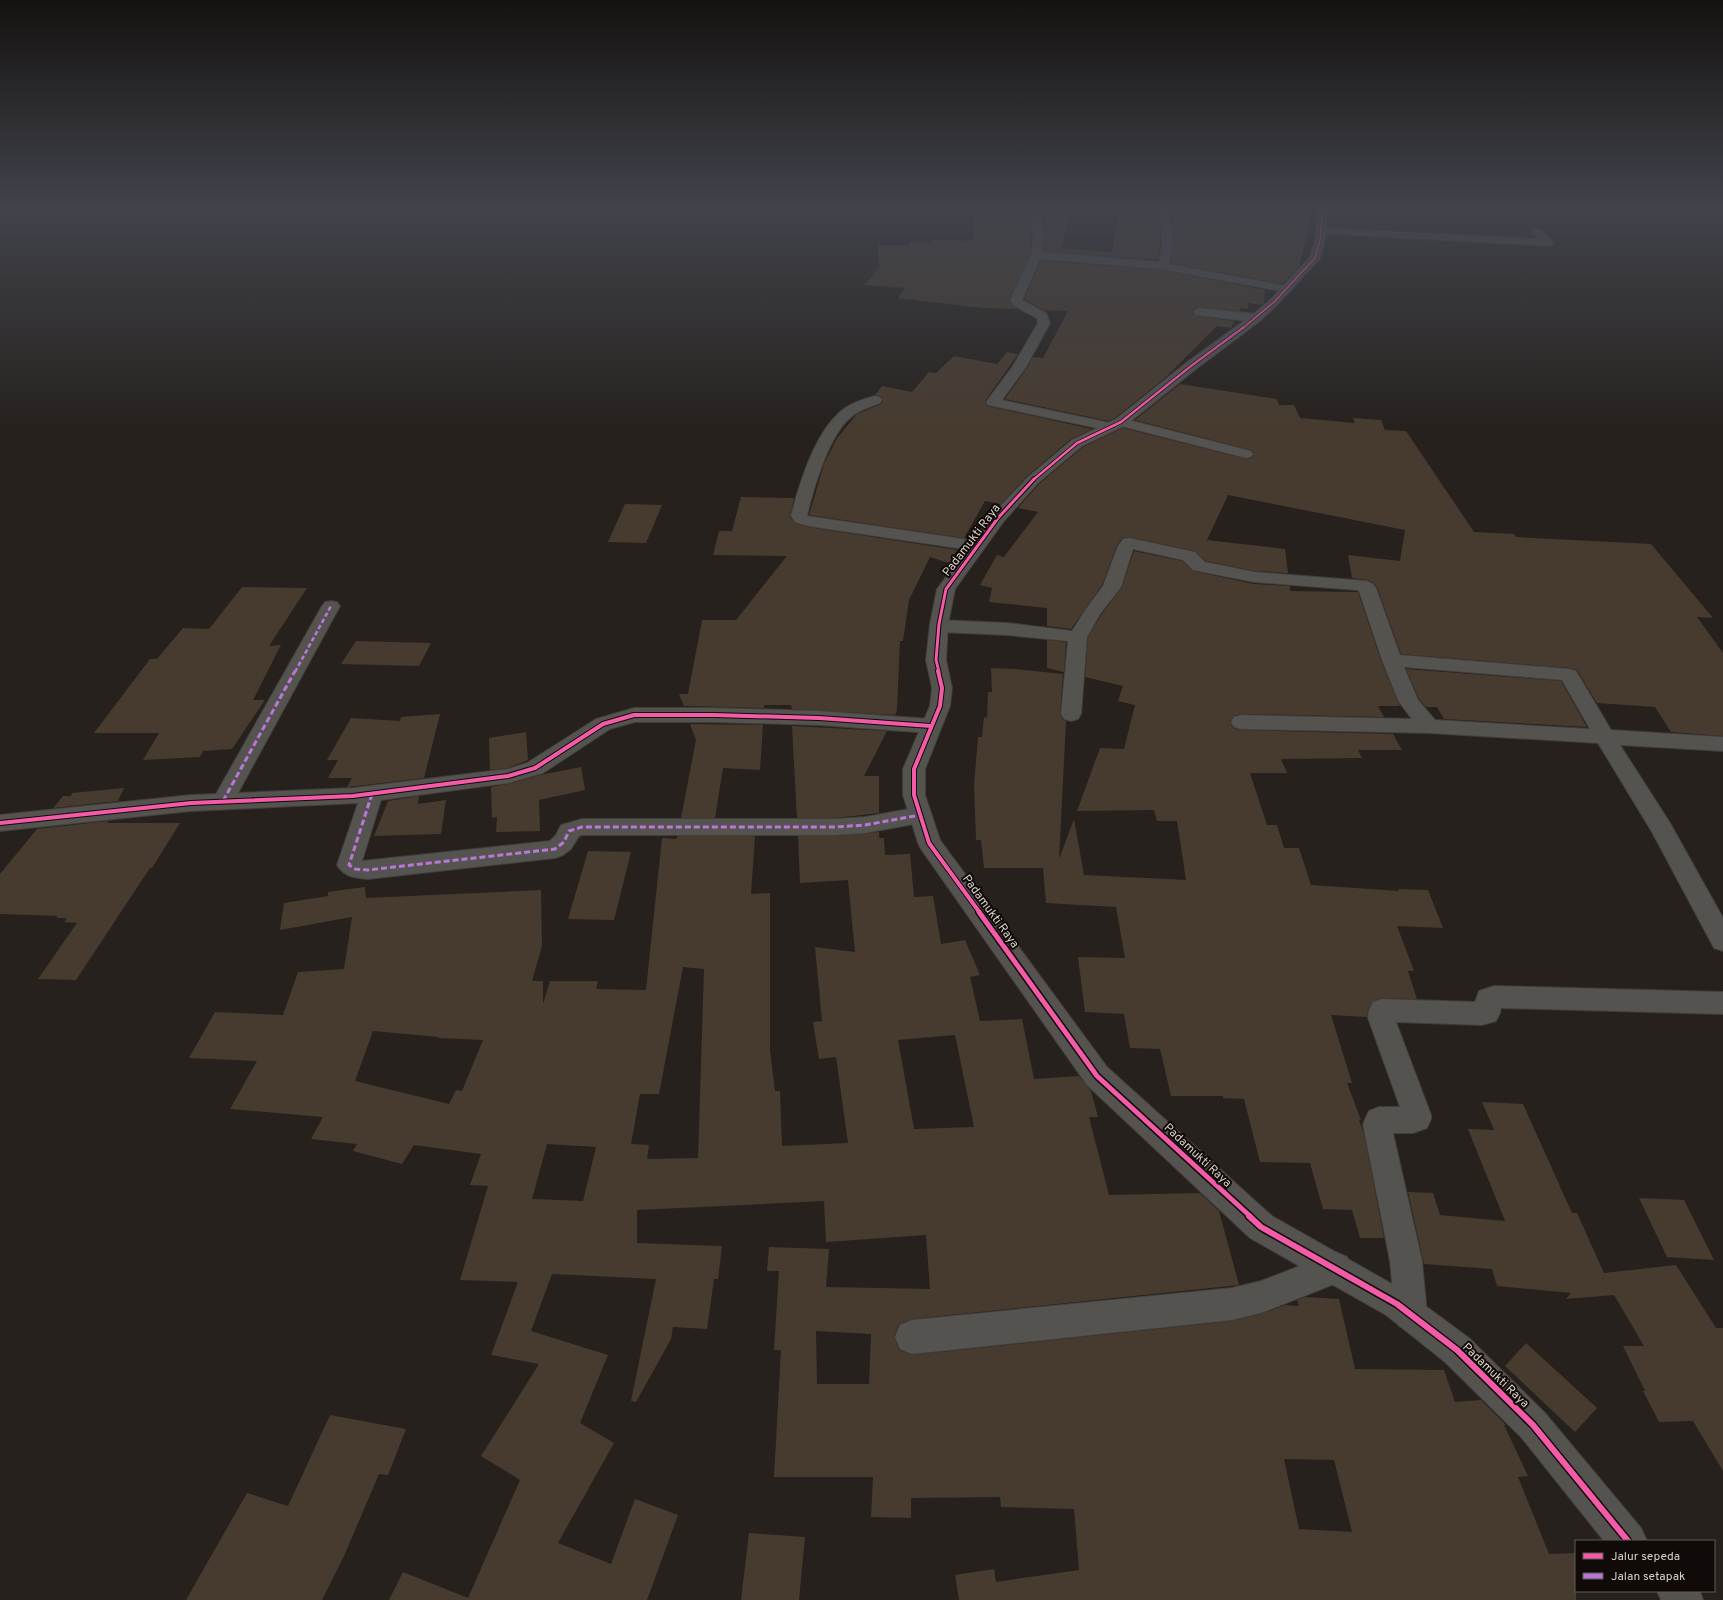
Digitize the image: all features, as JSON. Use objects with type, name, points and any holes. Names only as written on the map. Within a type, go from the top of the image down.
[{"type":"street","points":[[1025,281],[1016,300],[1018,304],[1042,316],[1044,323],[1019,367],[993,402],[1116,424],[1246,454]]},
{"type":"street","points":[[1241,281],[1286,289]]},
{"type":"street","name":"Padamukti Raya","points":[[1294,281],[1256,318],[1116,424],[1078,443],[1033,480],[998,518],[977,546],[946,589],[936,660],[942,688],[940,706],[914,769],[914,795],[929,843],[1098,1076],[1261,1227],[1336,1268],[1397,1304],[1457,1350],[1534,1425],[1627,1540]]},
{"type":"street","points":[[1200,312],[1256,318]]},
{"type":"street","points":[[875,400],[849,411],[840,418],[821,449],[799,516],[801,519],[977,546]]},
{"type":"street","points":[[1071,714],[1078,637],[1092,613],[1110,591],[1126,546],[1129,543],[1133,543],[1188,556],[1199,566],[1254,577],[1364,586],[1367,588],[1392,660],[1409,702],[1429,726]]},
{"type":"street","points":[[223,802],[331,606]]},
{"type":"street","points":[[940,626],[1007,629],[1078,637]]},
{"type":"street","points":[[1392,660],[1566,674],[1571,677],[1605,738],[1662,829],[1723,941]]},
{"type":"street","points":[[0,823],[163,806],[372,794],[508,776],[535,768],[603,724],[634,715],[682,714],[819,718],[931,726]]},
{"type":"street","points":[[1241,722],[1429,726],[1605,738],[1723,744]]},
{"type":"street","points":[[372,794],[350,866],[355,869],[368,870],[556,849],[563,845],[569,832],[575,828],[582,827],[836,827],[865,825],[920,815]]},
{"type":"street","points":[[1411,1314],[1406,1261],[1377,1124],[1379,1120],[1417,1119],[1417,1115],[1381,1018],[1382,1010],[1482,1014],[1487,1013],[1488,999],[1494,997],[1723,1002]]},
{"type":"street","points":[[912,1336],[1232,1304],[1261,1298],[1336,1268]]},
{"type":"street","points":[[1677,1592],[1684,1600]]},
{"type":"building","points":[[868,281],[1018,281],[1009,299],[1013,307],[1017,309],[983,308],[898,298],[905,288],[864,285]]},
{"type":"building","points":[[1032,281],[1216,281],[1265,290],[1264,303],[1262,305],[1248,303],[1248,309],[1241,308],[1240,311],[1200,307],[1195,308],[1193,313],[1196,316],[1235,321],[1231,328],[1217,326],[1166,377],[1115,418],[1108,421],[1005,399],[1033,357],[1043,358],[1068,311],[1044,310],[1024,299]]},
{"type":"building","points":[[1264,281],[1285,281],[1282,284]]},
{"type":"building","points":[[1007,352],[1018,354],[985,401],[987,406],[1092,429],[1071,439],[1027,476],[1001,504],[985,501],[964,538],[809,515],[824,464],[837,438],[857,414],[881,404],[883,401],[881,396],[875,395],[882,386],[912,392],[929,372],[936,373],[954,356],[997,364]]},
{"type":"building","points":[[1180,384],[1277,399],[1279,405],[1294,405],[1300,418],[1355,423],[1353,418],[1381,420],[1385,430],[1406,431],[1474,532],[1514,534],[1516,537],[1651,544],[1713,618],[1697,617],[1723,653],[1723,736],[1671,732],[1655,707],[1597,703],[1577,670],[1569,668],[1401,654],[1377,587],[1374,583],[1368,580],[1352,578],[1348,555],[1400,561],[1405,530],[1228,495],[1207,540],[1285,549],[1288,573],[1254,571],[1206,561],[1195,551],[1129,537],[1122,538],[1117,545],[1102,585],[1071,629],[1047,626],[1047,608],[989,602],[992,588],[980,585],[997,555],[1004,557],[1038,512],[1018,508],[1039,484],[1083,447],[1123,428],[1246,459],[1252,458],[1254,453],[1251,450],[1135,420]]},
{"type":"building","points":[[741,497],[794,498],[790,517],[795,523],[808,527],[957,550],[949,563],[930,557],[909,600],[903,641],[900,641],[897,710],[895,715],[792,709],[791,705],[764,705],[764,708],[684,706],[679,694],[688,694],[702,620],[736,620],[787,556],[713,555],[719,531],[732,531]]},
{"type":"building","points":[[625,504],[662,505],[646,543],[608,542]]},
{"type":"building","points":[[1134,551],[1182,561],[1193,571],[1254,584],[1290,586],[1290,591],[1358,592],[1381,661],[1400,706],[1378,706],[1384,717],[1241,714],[1234,716],[1230,721],[1233,728],[1241,730],[1393,734],[1402,750],[1358,750],[1362,758],[1281,759],[1287,773],[1250,773],[1267,825],[1277,825],[1284,848],[1299,848],[1311,885],[1399,891],[1398,889],[1428,890],[1443,928],[1397,926],[1414,971],[1408,971],[1417,999],[1382,998],[1373,1001],[1368,1009],[1367,1017],[1331,1015],[1352,1083],[1347,1083],[1361,1120],[1359,1120],[1364,1134],[1384,1238],[1360,1238],[1352,1210],[1323,1209],[1310,1163],[1260,1162],[1244,1099],[1223,1098],[1223,1096],[1171,1096],[1160,1049],[1130,1048],[1124,1014],[1085,1012],[1078,957],[1125,958],[1116,907],[1046,903],[1043,868],[984,868],[981,840],[976,840],[974,785],[978,737],[982,737],[984,717],[987,718],[988,692],[992,692],[991,668],[1014,669],[1063,674],[1060,714],[1063,720],[1066,721],[1059,859],[1074,819],[1084,875],[1186,880],[1177,821],[1157,821],[1154,810],[1077,811],[1100,748],[1124,749],[1135,705],[1118,701],[1123,686],[1085,677],[1088,637],[1101,615],[1122,587]]},
{"type":"building","points":[[242,587],[307,588],[269,646],[281,645],[253,700],[265,700],[232,749],[203,751],[200,757],[143,760],[159,733],[94,733],[150,659],[157,659],[183,628],[209,629]]},
{"type":"building","points":[[1047,640],[1066,642],[1064,672],[1047,668]]},
{"type":"building","points":[[356,641],[431,643],[419,666],[341,664]]},
{"type":"building","points":[[1406,669],[1561,681],[1587,727],[1444,719],[1437,707],[1426,707],[1419,699]]},
{"type":"building","points":[[440,714],[424,778],[347,787],[352,778],[328,778],[338,760],[327,760],[351,718],[400,721],[401,717]]},
{"type":"building","points":[[690,724],[763,725],[760,770],[723,768],[715,818],[681,818],[696,740]]},
{"type":"building","points":[[792,726],[887,731],[864,776],[879,776],[879,813],[836,818],[797,818]]},
{"type":"building","points":[[526,732],[528,760],[508,768],[490,770],[489,738]]},
{"type":"building","points":[[581,767],[585,790],[539,800],[540,831],[496,832],[497,817],[492,818],[491,787]]},
{"type":"building","points":[[124,788],[118,801],[53,808],[63,796],[71,796],[72,793]]},
{"type":"building","points":[[419,796],[418,804],[446,800],[441,834],[374,836],[388,801]]},
{"type":"building","points":[[108,821],[107,823],[180,823],[152,868],[150,868],[76,980],[38,979],[77,923],[64,922],[67,918],[56,918],[58,916],[0,914],[0,874],[37,829]]},
{"type":"building","points":[[879,832],[879,838],[884,838],[885,855],[910,854],[914,897],[933,896],[941,944],[965,940],[980,975],[970,977],[980,1021],[1022,1019],[1034,1079],[1079,1076],[1091,1091],[1098,1117],[1089,1117],[1109,1195],[1200,1193],[1219,1211],[1239,1285],[912,1319],[899,1324],[894,1336],[899,1350],[912,1355],[1232,1321],[1261,1314],[1285,1305],[1299,1306],[1297,1300],[1305,1297],[1339,1299],[1355,1369],[1444,1370],[1455,1402],[1481,1400],[1506,1425],[1504,1425],[1528,1476],[1518,1477],[1549,1554],[1575,1553],[1576,1600],[959,1600],[955,1575],[994,1569],[996,1582],[1079,1570],[1074,1509],[1001,1507],[1000,1497],[911,1498],[911,1518],[871,1517],[873,1477],[774,1477],[781,1350],[774,1350],[779,1271],[767,1271],[769,1247],[829,1249],[826,1287],[930,1289],[926,1235],[826,1242],[824,1201],[637,1210],[637,1243],[722,1246],[718,1279],[714,1279],[707,1329],[673,1327],[671,1339],[636,1402],[631,1401],[656,1279],[552,1274],[531,1331],[608,1355],[580,1423],[614,1443],[558,1543],[611,1564],[635,1499],[678,1515],[647,1600],[389,1600],[403,1572],[468,1598],[520,1480],[481,1456],[539,1364],[491,1355],[518,1282],[460,1280],[488,1186],[470,1185],[481,1154],[414,1145],[402,1164],[353,1151],[357,1144],[311,1139],[323,1117],[230,1109],[257,1061],[189,1058],[215,1012],[283,1015],[298,972],[344,969],[352,917],[280,930],[284,903],[328,896],[328,892],[365,887],[366,898],[541,890],[542,946],[532,981],[543,981],[543,1004],[550,981],[598,981],[596,989],[646,990],[662,838],[677,839],[677,836],[755,836],[751,894],[770,893],[770,1050],[775,1091],[780,1091],[782,1146],[848,1143],[836,1057],[819,1059],[813,1022],[822,1021],[815,947],[855,952],[848,880],[800,883],[798,836],[836,836]],"holes":[[[683,967],[704,969],[698,1158],[647,1159],[649,1145],[631,1144],[640,1094],[659,1094]],[[373,1031],[439,1037],[438,1038],[483,1040],[462,1091],[456,1090],[449,1104],[355,1081]],[[955,1035],[974,1127],[914,1129],[898,1040]],[[547,1144],[596,1147],[583,1201],[532,1199]],[[816,1331],[871,1334],[869,1384],[817,1384]],[[1284,1459],[1334,1460],[1352,1532],[1299,1529]]]},
{"type":"building","points":[[588,851],[631,852],[614,920],[568,919]]},
{"type":"building","points":[[1482,1102],[1523,1104],[1572,1213],[1577,1213],[1604,1273],[1676,1265],[1716,1328],[1723,1328],[1723,1471],[1693,1421],[1659,1422],[1623,1346],[1644,1346],[1614,1295],[1566,1299],[1571,1293],[1497,1286],[1492,1269],[1424,1264],[1408,1192],[1433,1193],[1440,1215],[1505,1221],[1468,1129],[1494,1130]]},
{"type":"building","points":[[1639,1198],[1684,1200],[1714,1260],[1667,1257]]},
{"type":"building","points":[[1526,1343],[1597,1408],[1575,1432],[1505,1366]]},
{"type":"building","points":[[330,1415],[406,1429],[388,1475],[379,1474],[344,1556],[322,1600],[186,1600],[247,1493],[288,1506]]},
{"type":"building","points":[[749,1533],[805,1537],[799,1600],[741,1600]]},
{"type":"marked path","points":[[223,801],[331,606]]},
{"type":"marked path","points":[[372,794],[349,865],[355,869],[368,870],[555,849],[564,842],[569,831],[582,827],[836,827],[865,825],[920,815]]},
{"type":"cycle path","points":[[1294,281],[1274,302],[1256,318],[1191,366],[1121,422],[1077,443],[1033,480],[998,518],[946,589],[939,624],[936,660],[942,688],[940,706],[914,769],[914,795],[929,843],[1097,1076],[1261,1227],[1397,1304],[1457,1350],[1533,1425],[1627,1540]]},
{"type":"cycle path","points":[[0,823],[191,803],[353,796],[508,776],[535,768],[603,724],[634,715],[714,715],[819,718],[931,726]]}]
